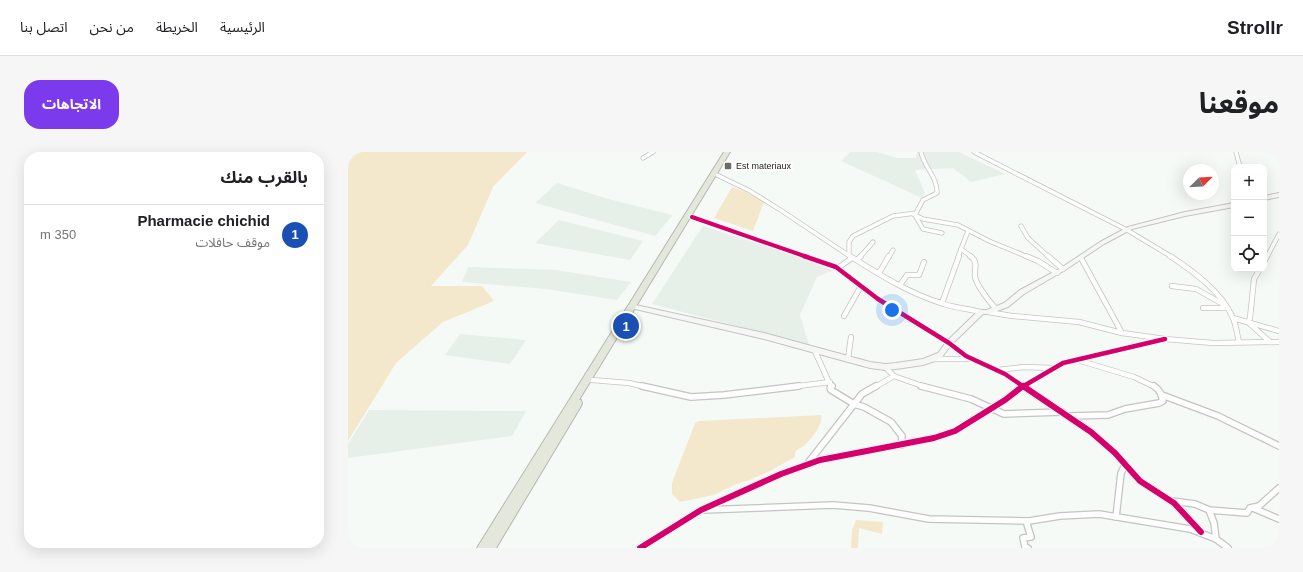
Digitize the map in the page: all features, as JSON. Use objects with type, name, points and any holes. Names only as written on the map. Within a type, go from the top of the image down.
[{"type":"highway","points":[[490,548],[592,380],[634,306],[727,152]]},
{"type":"highway","points":[[482,548],[731,152]]},
{"type":"street","points":[[643,158],[653,152]]},
{"type":"street","points":[[914,214],[923,200],[937,191],[937,185],[922,162],[921,152]]},
{"type":"street","points":[[974,152],[1127,230],[1172,257],[1215,291],[1233,318],[1239,342]]},
{"type":"street","points":[[1236,152],[1239,164]]},
{"type":"street","points":[[717,175],[770,202],[851,257],[900,285],[942,303],[1012,316],[1079,322],[1122,333],[1166,339],[1213,343],[1279,342]]},
{"type":"street","points":[[1267,197],[1279,195]]},
{"type":"street","points":[[634,306],[764,336],[848,359],[885,367],[923,362],[940,355],[949,343],[984,312],[996,310],[1006,305],[1017,296],[1057,273],[1102,243],[1127,230],[1185,214],[1231,206]]},
{"type":"street","points":[[851,257],[849,242],[853,236],[893,216],[914,214],[923,218],[951,223],[1038,261],[1057,273]]},
{"type":"street","points":[[914,214],[923,229],[942,234]]},
{"type":"street","points":[[692,216],[816,258],[838,268],[878,299],[973,359],[996,370],[1023,386],[1069,416],[1108,446],[1148,488],[1172,502],[1201,532]]},
{"type":"street","points":[[1021,226],[1028,238],[1063,269]]},
{"type":"street","points":[[942,303],[968,231]]},
{"type":"street","points":[[1267,257],[1279,234]]},
{"type":"street","points":[[857,260],[873,242]]},
{"type":"street","points":[[962,249],[973,258],[976,264],[975,277],[988,300],[996,310]]},
{"type":"street","points":[[879,273],[893,250]]},
{"type":"street","points":[[838,268],[851,257]]},
{"type":"street","points":[[1081,258],[1122,333]]},
{"type":"street","points":[[900,285],[907,275],[919,275],[924,262]]},
{"type":"street","points":[[1248,322],[1250,318],[1254,279],[1258,272]]},
{"type":"street","points":[[844,316],[861,286]]},
{"type":"street","points":[[1172,286],[1201,291],[1225,307]]},
{"type":"street","points":[[1203,308],[1225,307]]},
{"type":"street","points":[[1233,318],[1279,331]]},
{"type":"street","points":[[1248,322],[1270,342]]},
{"type":"street","points":[[848,359],[851,336]]},
{"type":"street","points":[[640,548],[701,510],[781,474],[820,460],[934,438],[954,431],[1005,400],[1023,386],[1053,368],[1069,361],[1080,360],[1166,339]]},
{"type":"street","points":[[813,349],[830,382],[831,390],[854,404],[870,409],[891,422],[902,436],[901,445]]},
{"type":"street","points":[[932,359],[973,359]]},
{"type":"street","points":[[1069,416],[1108,415],[1163,401],[1162,395],[1158,388],[1140,379],[1080,360]]},
{"type":"street","points":[[885,367],[894,376],[920,386],[959,395],[1009,414],[1062,412]]},
{"type":"street","points":[[996,370],[1024,367],[1053,368]]},
{"type":"street","points":[[808,464],[862,394],[894,376]]},
{"type":"street","points":[[592,380],[629,383],[691,397],[724,395],[830,382]]},
{"type":"street","points":[[1162,395],[1218,416],[1279,446]]},
{"type":"street","points":[[1116,517],[1121,473],[1125,465]]},
{"type":"street","points":[[1172,502],[1195,504],[1209,510],[1247,513],[1250,508],[1259,506],[1279,488]]},
{"type":"street","points":[[701,510],[833,505],[869,508],[929,519],[1026,521],[1077,514],[1099,514],[1190,529],[1201,532],[1228,548]]},
{"type":"street","points":[[1253,508],[1279,519]]},
{"type":"street","points":[[1209,510],[1214,523],[1216,540]]},
{"type":"street","points":[[1026,521],[1031,537],[1022,538],[1025,547],[1028,548]]},
{"type":"shaded area","points":[[348,152],[527,152],[493,187],[468,245],[431,286],[482,286],[494,301],[443,322],[396,363],[348,441]]},
{"type":"shaded area","points":[[850,152],[877,152],[897,158],[916,158],[917,152],[959,152],[1005,174],[971,182],[953,168],[915,170],[925,193],[922,198],[841,161]]},
{"type":"shaded area","points":[[557,183],[612,200],[673,215],[655,236],[535,203]]},
{"type":"shaded area","points":[[732,187],[746,192],[764,202],[753,231],[714,218]]},
{"type":"shaded area","points":[[559,220],[643,241],[630,260],[535,243]]},
{"type":"shaded area","points":[[703,226],[836,269],[817,277],[800,315],[809,345],[652,304]]},
{"type":"shaded area","points":[[468,267],[556,270],[631,282],[617,300],[546,289],[462,282]]},
{"type":"shaded area","points":[[460,334],[526,340],[510,364],[445,355]]},
{"type":"shaded area","points":[[369,410],[526,411],[512,436],[348,458],[348,444]]},
{"type":"shaded area","points":[[821,415],[817,431],[805,445],[795,452],[795,457],[770,471],[734,485],[714,495],[680,502],[672,494],[672,483],[695,423],[699,421]]},
{"type":"shaded area","points":[[856,520],[883,522],[882,534],[859,528],[858,548],[851,548],[852,530]]},
{"type":"cycle path","points":[[692,217],[836,267],[878,299],[949,343],[966,356],[1005,374],[1091,432],[1115,453],[1140,481],[1174,503],[1201,532]]},
{"type":"cycle path","points":[[640,548],[701,510],[781,474],[820,460],[934,438],[955,431],[1005,400],[1023,386],[1063,363],[1165,339]]},
{"type":"place","name":"Est materiaux","points":[[728,166]]},
{"type":"place","name":"Pharmacie chichid","points":[[626,326]]}]
